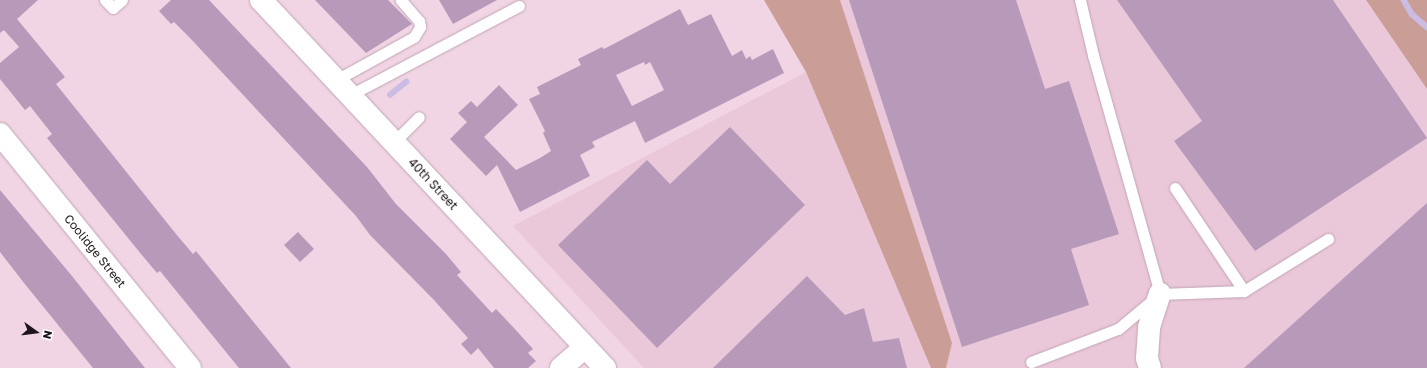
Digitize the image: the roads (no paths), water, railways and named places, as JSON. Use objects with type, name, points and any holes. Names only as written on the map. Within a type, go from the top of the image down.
[{"type":"street","name":"40th Street","points":[[261,0],[605,368]]},
{"type":"street","name":"Coolidge Street","points":[[0,134],[190,368]]},
{"type":"street","points":[[1150,368],[1147,358],[1149,327],[1160,294]]},
{"type":"street","points":[[561,368],[585,347]]},
{"type":"lane","points":[[105,0],[113,8],[122,0]]},
{"type":"lane","points":[[343,87],[414,37],[420,26],[419,21],[401,0]]},
{"type":"lane","points":[[1080,0],[1093,55],[1160,294]]},
{"type":"lane","points":[[343,87],[519,6]]},
{"type":"lane","points":[[394,142],[419,117]]},
{"type":"lane","points":[[1175,188],[1244,291]]},
{"type":"lane","points":[[1031,362],[1118,329],[1160,294],[1244,291],[1328,239]]},
{"type":"waterway","points":[[1404,0],[1412,14],[1427,27]]},
{"type":"waterway","points":[[390,95],[406,82]]}]
